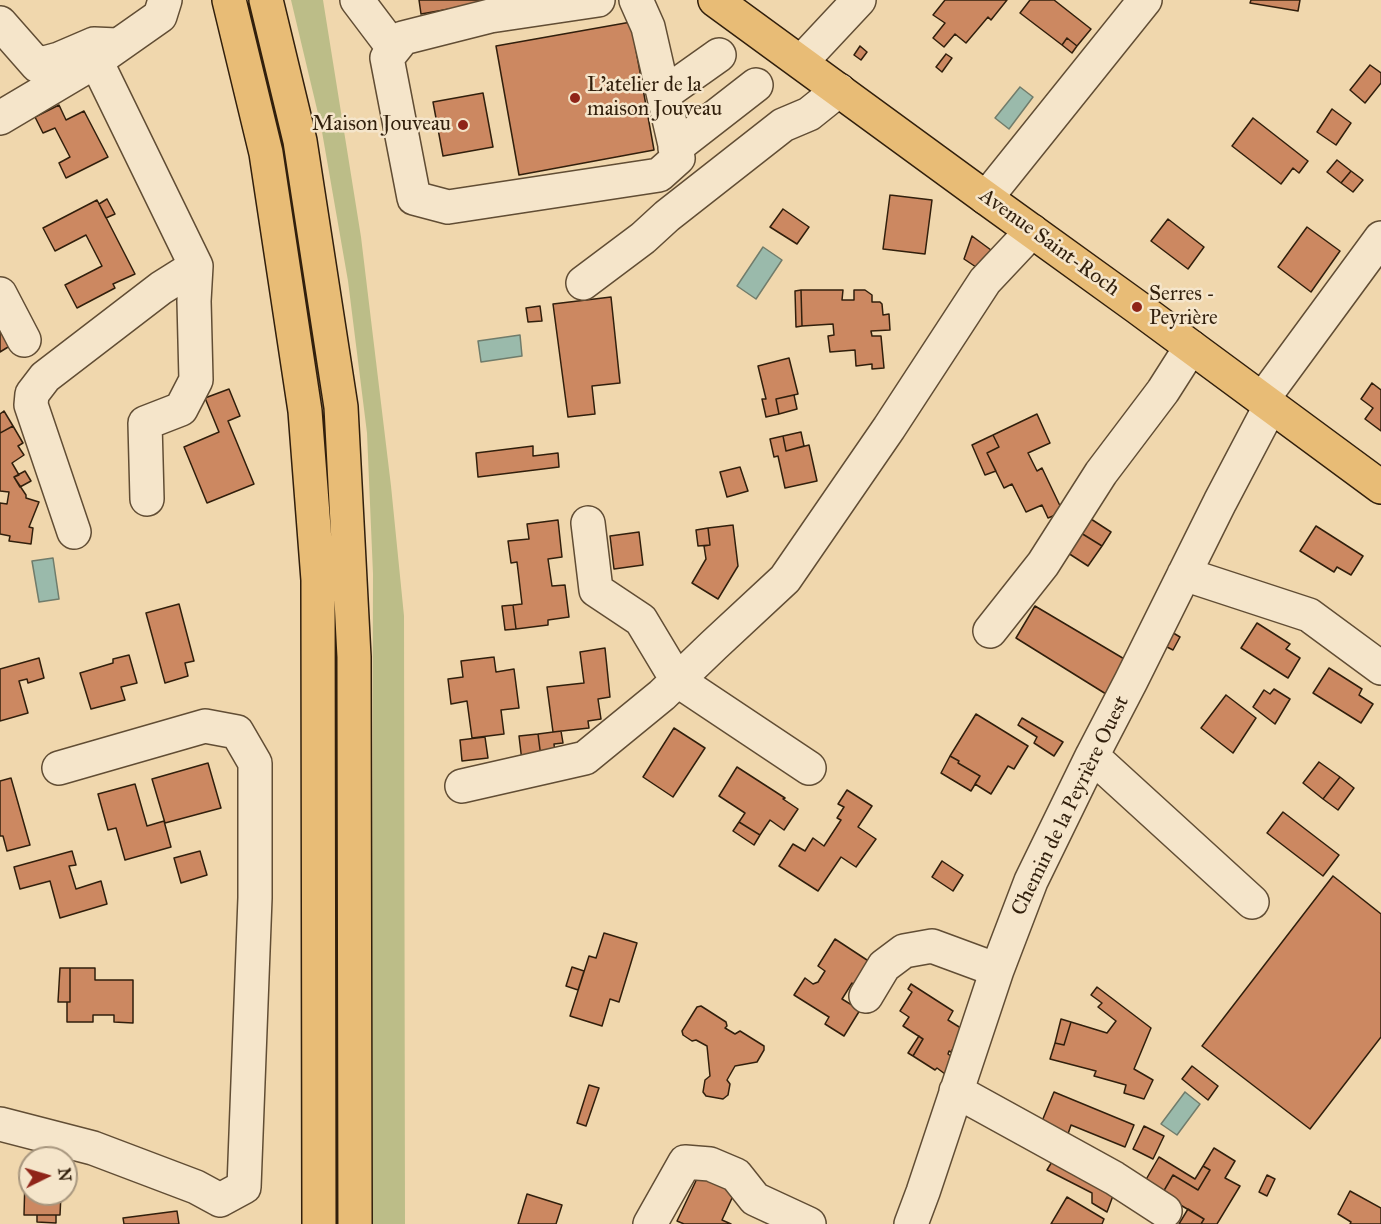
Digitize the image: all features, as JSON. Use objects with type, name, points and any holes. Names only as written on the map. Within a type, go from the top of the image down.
[{"type":"main road","points":[[229,0],[266,153],[272,188],[305,411],[318,580],[319,1224]]},
{"type":"main road","points":[[266,0],[300,141],[341,407],[354,657],[356,1224]]},
{"type":"main road","name":"Avenue Saint-Roch","points":[[715,0],[1381,488]]},
{"type":"street","points":[[0,118],[107,53],[160,15],[165,0]]},
{"type":"street","points":[[357,0],[394,49]]},
{"type":"street","points":[[598,0],[490,16],[403,38],[387,58],[414,198],[448,207],[659,175],[678,158],[648,27],[636,0]]},
{"type":"street","points":[[801,62],[859,0]]},
{"type":"street","points":[[986,198],[1145,0]]},
{"type":"street","points":[[0,23],[37,65]]},
{"type":"street","points":[[0,93],[24,81],[37,65],[59,59],[94,44],[107,53],[196,266],[194,301],[196,380],[182,409],[145,423],[147,499]]},
{"type":"street","points":[[664,94],[719,55]]},
{"type":"street","points":[[675,148],[756,85]]},
{"type":"street","points":[[583,283],[643,238],[667,216],[783,125],[809,114],[839,90]]},
{"type":"street","points":[[462,786],[585,758],[662,695],[785,579],[889,428],[985,281],[1032,231]]},
{"type":"street","name":"Chemin de la Peyrière Ouest","points":[[911,1224],[997,970],[1031,881],[1220,502],[1267,403],[1270,389],[1381,238]]},
{"type":"street","points":[[74,532],[31,405],[32,394],[45,377],[161,288],[196,266]]},
{"type":"street","points":[[0,294],[24,340]]},
{"type":"street","points":[[990,631],[1043,564],[1101,473],[1163,391],[1191,347]]},
{"type":"street","points":[[588,523],[596,590],[641,620],[677,680],[809,768]]},
{"type":"street","points":[[1184,574],[1309,615],[1381,668]]},
{"type":"street","points":[[0,1124],[93,1148],[196,1187],[220,1212],[244,1187],[255,898],[255,763],[237,732],[205,726],[58,768]]},
{"type":"street","points":[[1092,756],[1252,902]]},
{"type":"street","points":[[866,996],[884,966],[904,951],[932,946],[997,970]]},
{"type":"street","points":[[956,1091],[1114,1178],[1165,1211]]},
{"type":"street","points":[[650,1224],[685,1162],[710,1164],[736,1175],[755,1199],[809,1224]]},
{"type":"green space","points":[[291,0],[323,0],[361,237],[404,616],[405,1224],[371,1224],[373,574],[367,433],[348,281],[321,126]]},
{"type":"shaded area","points":[[1020,87],[1033,97],[1009,129],[995,118]]},
{"type":"shaded area","points":[[763,247],[782,260],[756,299],[737,286]]},
{"type":"shaded area","points":[[520,335],[522,356],[481,362],[478,341]]},
{"type":"shaded area","points":[[53,558],[59,599],[39,602],[32,561]]},
{"type":"shaded area","points":[[1185,1092],[1200,1104],[1177,1135],[1161,1124]]},
{"type":"building","points":[[419,0],[501,0],[421,14]]},
{"type":"building","points":[[945,0],[1007,0],[991,20],[988,17],[966,43],[955,34],[944,47],[933,38],[945,23],[933,15]]},
{"type":"building","points":[[1030,0],[1054,0],[1091,29],[1077,46],[1067,38],[1062,45],[1020,13]]},
{"type":"building","points":[[1251,0],[1300,0],[1298,11],[1250,3]]},
{"type":"building","name":"L'atelier de la maison Jouveau","points":[[631,22],[654,150],[519,175],[496,46]]},
{"type":"building","points":[[1067,38],[1077,46],[1072,53],[1062,45]]},
{"type":"building","points":[[860,46],[867,52],[861,60],[854,55]]},
{"type":"building","points":[[946,54],[952,58],[942,72],[936,67]]},
{"type":"building","points":[[1370,65],[1381,73],[1381,83],[1365,103],[1350,90]]},
{"type":"building","name":"Maison Jouveau","points":[[483,93],[493,147],[443,156],[433,102]]},
{"type":"building","points":[[59,105],[66,120],[84,111],[108,157],[66,178],[59,163],[70,157],[55,128],[43,133],[35,117]]},
{"type":"building","points":[[1332,109],[1351,123],[1336,145],[1317,132]]},
{"type":"building","points":[[1253,118],[1308,161],[1299,173],[1293,168],[1281,184],[1232,146]]},
{"type":"building","points":[[1337,160],[1351,171],[1341,183],[1327,172]]},
{"type":"building","points":[[1351,171],[1363,180],[1353,192],[1341,183]]},
{"type":"building","points":[[890,195],[932,200],[925,254],[883,249]]},
{"type":"building","points":[[107,199],[115,214],[106,218],[99,204]]},
{"type":"building","points":[[97,200],[135,274],[113,284],[115,288],[77,308],[65,285],[102,266],[86,235],[55,251],[43,228]]},
{"type":"building","points":[[783,209],[809,227],[797,244],[770,227]]},
{"type":"building","points":[[1168,219],[1204,247],[1188,269],[1151,241]]},
{"type":"building","points":[[1307,227],[1340,251],[1311,292],[1278,267]]},
{"type":"building","points":[[972,236],[995,253],[982,271],[964,259]]},
{"type":"building","points":[[801,290],[802,326],[796,327],[795,291]]},
{"type":"building","points":[[801,290],[843,290],[842,300],[854,300],[854,290],[865,290],[872,295],[872,302],[880,302],[883,315],[889,314],[890,330],[871,331],[872,336],[881,336],[884,368],[872,369],[872,364],[856,366],[855,350],[830,352],[828,336],[834,335],[833,324],[802,326]]},
{"type":"building","points":[[611,297],[620,383],[592,386],[595,414],[568,417],[553,304]]},
{"type":"building","points":[[540,306],[542,321],[528,322],[526,308]]},
{"type":"building","points":[[0,324],[13,344],[0,352]]},
{"type":"building","points":[[789,358],[798,394],[776,399],[779,414],[766,417],[762,399],[766,399],[758,366]]},
{"type":"building","points":[[1372,383],[1381,390],[1381,431],[1365,419],[1373,408],[1361,399]]},
{"type":"building","points":[[229,389],[240,416],[228,421],[254,484],[207,503],[184,447],[219,432],[205,398]]},
{"type":"building","points":[[794,395],[797,409],[779,414],[776,399]]},
{"type":"building","points":[[4,411],[13,426],[0,433],[0,414]]},
{"type":"building","points":[[1037,414],[1050,443],[1028,453],[1037,471],[1042,468],[1063,512],[1048,518],[1042,505],[1026,512],[1012,484],[1004,488],[987,453],[999,447],[993,435]]},
{"type":"building","points":[[13,426],[23,443],[18,446],[24,455],[12,463],[19,475],[14,477],[26,498],[39,502],[29,527],[33,528],[31,544],[9,541],[10,536],[0,534],[0,503],[7,504],[9,492],[0,491],[0,433]]},
{"type":"building","points":[[801,432],[804,446],[786,451],[783,436]]},
{"type":"building","points":[[993,435],[999,447],[987,453],[996,471],[985,475],[972,445]]},
{"type":"building","points":[[783,436],[786,451],[809,445],[817,481],[785,488],[778,456],[774,457],[770,439]]},
{"type":"building","points":[[533,446],[533,456],[558,453],[559,467],[478,477],[476,453]]},
{"type":"building","points":[[740,467],[748,491],[727,497],[720,472]]},
{"type":"building","points":[[25,471],[31,481],[20,487],[14,477]]},
{"type":"building","points":[[1091,519],[1111,532],[1102,546],[1081,533]]},
{"type":"building","points":[[558,520],[562,557],[548,559],[552,586],[565,585],[569,617],[548,620],[548,625],[516,629],[513,605],[522,604],[517,562],[511,563],[508,541],[529,539],[527,524]]},
{"type":"building","points":[[733,525],[738,566],[718,599],[692,583],[706,559],[704,546],[710,545],[708,528]]},
{"type":"building","points":[[1316,526],[1363,556],[1351,575],[1337,567],[1334,572],[1300,551]]},
{"type":"building","points":[[708,528],[710,545],[698,546],[696,530]]},
{"type":"building","points":[[639,532],[643,565],[614,569],[610,536]]},
{"type":"building","points":[[1081,533],[1102,546],[1088,566],[1068,553]]},
{"type":"building","points":[[179,604],[194,661],[185,663],[188,676],[165,683],[146,613]]},
{"type":"building","points":[[513,605],[516,629],[505,630],[502,606]]},
{"type":"building","points":[[1035,606],[1126,660],[1106,694],[1016,638]]},
{"type":"building","points":[[1257,623],[1290,644],[1286,649],[1300,658],[1288,678],[1241,648]]},
{"type":"building","points":[[1170,631],[1180,637],[1173,650],[1163,645]]},
{"type":"building","points":[[605,648],[610,697],[598,699],[601,719],[588,721],[589,728],[553,732],[547,687],[584,683],[580,652]]},
{"type":"building","points":[[129,655],[137,683],[121,687],[125,700],[91,709],[80,673],[113,663],[113,659]]},
{"type":"building","points":[[494,657],[496,672],[514,669],[519,708],[501,710],[504,734],[472,738],[467,701],[451,704],[448,679],[463,677],[461,661]]},
{"type":"building","points":[[39,658],[44,678],[28,683],[27,679],[19,681],[28,713],[0,721],[0,669]]},
{"type":"building","points":[[1329,668],[1362,689],[1359,695],[1373,704],[1361,723],[1313,693]]},
{"type":"building","points":[[1274,689],[1290,699],[1275,724],[1253,707],[1264,690],[1270,694]]},
{"type":"building","points":[[1226,695],[1256,718],[1233,753],[1201,728]]},
{"type":"building","points":[[976,714],[1028,746],[1014,769],[1008,766],[991,794],[975,784],[980,776],[950,756]]},
{"type":"building","points":[[1022,718],[1063,742],[1054,756],[1034,743],[1037,737],[1018,725]]},
{"type":"building","points":[[674,728],[705,748],[673,797],[643,777]]},
{"type":"building","points":[[561,731],[563,743],[554,744],[556,761],[542,765],[538,734]]},
{"type":"building","points":[[538,734],[542,765],[523,770],[519,736]]},
{"type":"building","points":[[485,737],[488,758],[462,761],[460,740]]},
{"type":"building","points":[[950,756],[980,776],[971,791],[941,773]]},
{"type":"building","points":[[1319,762],[1340,777],[1323,799],[1303,783]]},
{"type":"building","points":[[208,763],[221,808],[165,823],[152,779]]},
{"type":"building","points":[[737,767],[798,809],[784,830],[770,820],[760,835],[739,822],[745,813],[719,796]]},
{"type":"building","points":[[1340,777],[1354,788],[1338,810],[1323,799]]},
{"type":"building","points":[[11,778],[30,845],[7,851],[3,836],[0,836],[0,781]]},
{"type":"building","points":[[135,784],[147,826],[164,821],[171,847],[125,860],[116,828],[108,830],[98,794]]},
{"type":"building","points":[[847,790],[872,806],[858,827],[876,839],[856,867],[841,857],[818,891],[779,866],[793,844],[805,851],[813,838],[824,846],[841,820],[837,818],[844,807],[838,804]]},
{"type":"building","points":[[1283,812],[1339,855],[1323,876],[1267,833]]},
{"type":"building","points":[[739,822],[760,835],[754,845],[733,831]]},
{"type":"building","points":[[72,851],[76,865],[69,866],[76,889],[101,881],[107,904],[60,918],[50,881],[20,889],[14,867]]},
{"type":"building","points":[[200,851],[207,875],[181,883],[174,858]]},
{"type":"building","points":[[942,861],[963,875],[953,891],[932,877]]},
{"type":"building","points":[[1333,876],[1381,914],[1381,1037],[1310,1129],[1202,1046]]},
{"type":"building","points":[[604,933],[637,943],[619,1002],[610,999],[602,1026],[570,1016],[589,956],[596,958]]},
{"type":"building","points":[[835,939],[870,962],[855,985],[852,983],[842,999],[860,1010],[844,1036],[825,1024],[829,1017],[794,995],[805,978],[813,984],[818,982],[825,971],[818,966]]},
{"type":"building","points":[[572,967],[584,971],[578,990],[566,986]]},
{"type":"building","points":[[60,968],[70,968],[70,1002],[58,1002]]},
{"type":"building","points":[[70,968],[95,968],[95,980],[133,980],[133,1023],[114,1022],[114,1015],[93,1015],[93,1022],[67,1022],[67,1002],[70,1002]]},
{"type":"building","points":[[911,984],[953,1011],[948,1020],[964,1030],[951,1052],[949,1051],[948,1054],[955,1059],[945,1074],[913,1056],[923,1039],[903,1026],[909,1017],[900,1011],[912,992],[908,989]]},
{"type":"building","points":[[1097,987],[1151,1028],[1134,1069],[1153,1080],[1144,1099],[1124,1093],[1126,1085],[1094,1076],[1096,1071],[1050,1059],[1055,1043],[1064,1045],[1071,1022],[1107,1033],[1116,1021],[1098,1007],[1102,1003],[1091,995]]},
{"type":"building","points":[[701,1006],[726,1022],[725,1028],[735,1034],[740,1031],[764,1046],[757,1062],[735,1066],[727,1080],[730,1084],[728,1095],[723,1099],[706,1096],[703,1092],[705,1080],[710,1076],[707,1046],[696,1040],[692,1041],[683,1035],[682,1031],[697,1007]]},
{"type":"building","points":[[1061,1019],[1071,1022],[1064,1045],[1055,1043]]},
{"type":"building","points":[[919,1036],[923,1039],[913,1056],[908,1053]]},
{"type":"building","points":[[1192,1066],[1218,1086],[1208,1100],[1182,1079]]},
{"type":"building","points":[[589,1085],[599,1088],[586,1126],[577,1123]]},
{"type":"building","points":[[1054,1092],[1134,1125],[1125,1147],[1071,1125],[1067,1137],[1040,1126]]},
{"type":"building","points":[[1144,1126],[1164,1136],[1153,1159],[1133,1149]]},
{"type":"building","points":[[1214,1148],[1235,1161],[1225,1178],[1240,1186],[1217,1224],[1201,1224],[1204,1219],[1162,1194],[1173,1175],[1198,1190],[1210,1170],[1203,1166]]},
{"type":"building","points":[[1159,1157],[1195,1179],[1203,1166],[1210,1170],[1198,1190],[1173,1175],[1162,1194],[1144,1183]]},
{"type":"building","points":[[1053,1160],[1114,1193],[1107,1212],[1092,1203],[1092,1193],[1047,1170]]},
{"type":"building","points":[[702,1168],[738,1185],[722,1220],[731,1224],[684,1224],[677,1221]]},
{"type":"building","points":[[1267,1175],[1275,1179],[1267,1196],[1259,1192]]},
{"type":"building","points":[[1350,1191],[1381,1208],[1381,1224],[1350,1224],[1351,1222],[1338,1214]]},
{"type":"building","points":[[527,1194],[562,1205],[556,1224],[518,1224]]},
{"type":"building","points":[[1067,1197],[1104,1219],[1102,1224],[1051,1224]]},
{"type":"building","points":[[24,1206],[60,1206],[60,1215],[24,1215]]},
{"type":"building","points":[[1188,1209],[1204,1219],[1201,1224],[1179,1224]]},
{"type":"building","points":[[177,1211],[179,1224],[124,1224],[123,1218]]},
{"type":"building","points":[[37,1215],[56,1215],[56,1223],[37,1222]]},
{"type":"place","name":"L'atelier de la maison Jouveau","points":[[575,98]]},
{"type":"place","name":"Maison Jouveau","points":[[463,125]]},
{"type":"place","name":"Serres - Peyrière","points":[[1137,307]]}]
